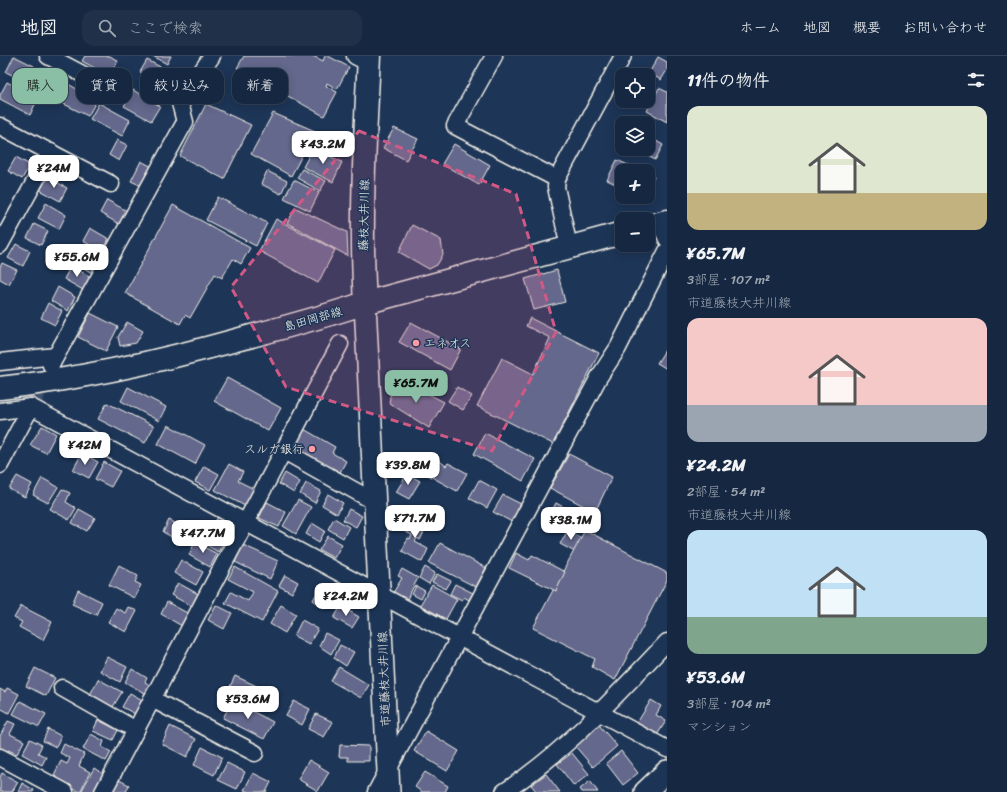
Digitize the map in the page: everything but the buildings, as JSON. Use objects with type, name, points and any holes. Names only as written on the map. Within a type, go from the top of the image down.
[{"type":"main road","name":"藤枝大井川線","points":[[364,58],[365,302]]},
{"type":"main road","name":"島田岡部線","points":[[0,388],[48,383],[166,360],[329,315],[365,302],[615,235]]},
{"type":"street","points":[[48,56],[76,71]]},
{"type":"street","points":[[0,362],[53,361],[185,122],[180,102],[212,56]]},
{"type":"street","points":[[494,56],[454,126],[557,179]]},
{"type":"street","points":[[570,247],[556,187],[557,179],[623,56]]},
{"type":"street","points":[[0,126],[111,184]]},
{"type":"street","points":[[0,246],[51,152]]},
{"type":"street","points":[[376,792],[598,377],[618,348],[667,251]]},
{"type":"street","name":"市道藤枝大井川線","points":[[365,302],[381,596],[389,792]]},
{"type":"street","points":[[103,792],[340,344]]},
{"type":"street","points":[[0,411],[31,407],[381,596],[460,636],[667,749]]},
{"type":"street","points":[[0,465],[31,407]]},
{"type":"street","points":[[284,451],[375,502]]},
{"type":"street","points":[[504,792],[534,772],[600,713],[667,642]]},
{"type":"street","points":[[62,688],[136,730]]},
{"type":"street","points":[[152,699],[255,754]]},
{"type":"street","points":[[0,757],[65,792]]},
{"type":"street","points":[[645,792],[667,771]]},
{"type":"highlighted area","points":[[359,131],[516,194],[556,332],[492,451],[286,387],[231,287]]},
{"type":"tunnel","points":[[31,407],[47,374]]},
{"type":"place","name":"エネオス","points":[[416,343]]},
{"type":"place","name":"スルガ銀行","points":[[312,449]]}]
